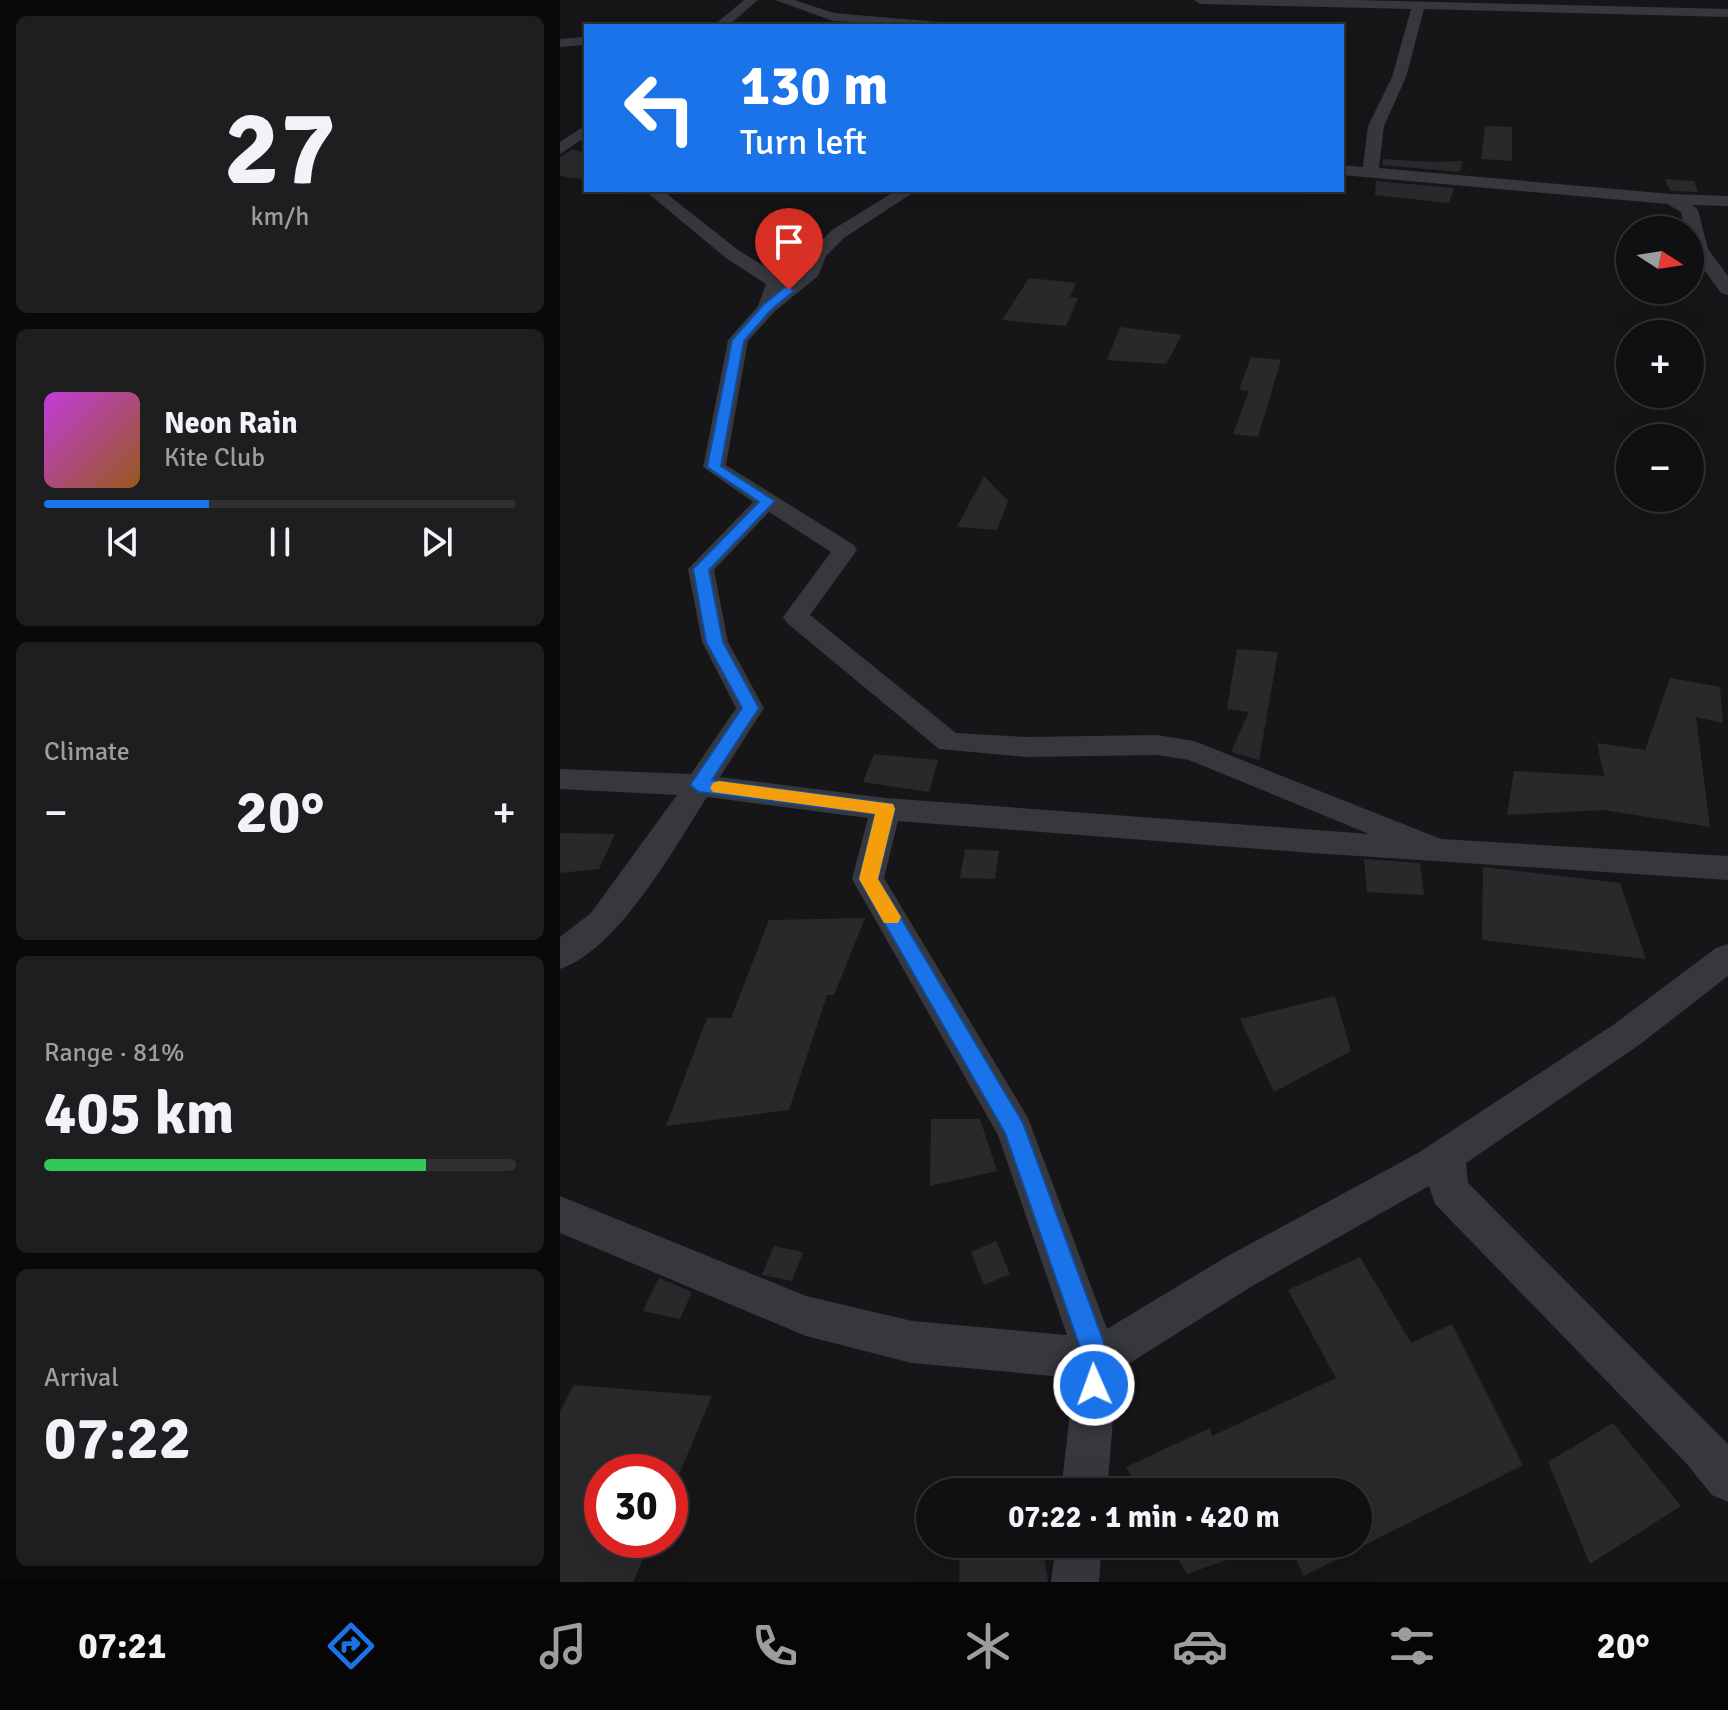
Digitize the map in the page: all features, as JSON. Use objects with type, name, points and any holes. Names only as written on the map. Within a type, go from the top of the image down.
[{"type":"street","points":[[722,24],[752,0]]},
{"type":"street","points":[[781,0],[833,17],[915,24]]},
{"type":"street","points":[[1200,0],[1418,6],[1503,4],[1728,13]]},
{"type":"street","points":[[1370,172],[1376,126],[1399,77],[1418,6]]},
{"type":"street","points":[[560,43],[584,41]]},
{"type":"street","points":[[1344,170],[1671,199],[1728,201]]},
{"type":"street","points":[[654,192],[732,254],[776,282],[767,308]]},
{"type":"street","points":[[906,192],[838,234],[818,254],[811,272],[767,308],[738,340],[714,467],[845,550],[796,617],[949,742],[1027,747],[1157,745],[1194,751],[1436,849]]},
{"type":"street","points":[[1671,199],[1689,210],[1699,250],[1728,289]]},
{"type":"street","points":[[560,956],[603,922],[654,854],[750,708],[715,642],[701,569],[767,501]]},
{"type":"street","points":[[560,779],[699,785],[886,809],[1728,868]]},
{"type":"street","points":[[886,809],[868,879],[1015,1130],[1097,1359],[1085,1478]]},
{"type":"street","points":[[560,1214],[806,1316],[912,1342],[1097,1359],[1240,1271],[1446,1156],[1626,1035],[1728,957]]},
{"type":"street","points":[[1446,1156],[1449,1191],[1702,1447],[1728,1479]]},
{"type":"street","points":[[1075,1582],[1078,1558]]},
{"type":"building","points":[[1485,126],[1512,127],[1512,161],[1481,159]]},
{"type":"building","points":[[573,149],[584,153],[584,180],[560,176],[560,157]]},
{"type":"building","points":[[1383,159],[1463,161],[1459,172],[1382,165]]},
{"type":"building","points":[[1665,179],[1694,181],[1698,192],[1670,191]]},
{"type":"building","points":[[1376,181],[1454,188],[1449,203],[1375,195]]},
{"type":"building","points":[[1029,278],[1076,283],[1070,297],[1078,298],[1066,326],[1002,320]]},
{"type":"building","points":[[1120,327],[1182,335],[1166,364],[1107,360]]},
{"type":"building","points":[[1251,357],[1281,360],[1258,437],[1233,434],[1249,391],[1239,390]]},
{"type":"building","points":[[984,476],[1008,501],[997,530],[957,527]]},
{"type":"building","points":[[1237,649],[1278,652],[1259,760],[1231,752],[1249,712],[1227,709]]},
{"type":"building","points":[[1670,678],[1720,687],[1723,723],[1696,717],[1710,827],[1604,810],[1507,815],[1514,771],[1604,776],[1597,743],[1645,750]]},
{"type":"building","points":[[874,754],[938,760],[929,792],[863,782]]},
{"type":"building","points":[[560,833],[615,834],[599,869],[560,873]]},
{"type":"building","points":[[965,849],[999,851],[995,879],[960,878]]},
{"type":"building","points":[[1364,859],[1420,863],[1424,895],[1367,892]]},
{"type":"building","points":[[1483,867],[1620,883],[1646,959],[1482,940]]},
{"type":"building","points":[[865,918],[834,995],[827,995],[789,1110],[666,1126],[707,1018],[731,1018],[769,920]]},
{"type":"building","points":[[1335,996],[1351,1051],[1274,1092],[1240,1019]]},
{"type":"building","points":[[931,1119],[980,1119],[997,1171],[930,1186]]},
{"type":"building","points":[[996,1241],[1010,1274],[984,1285],[971,1252]]},
{"type":"building","points":[[774,1246],[803,1252],[792,1281],[762,1275]]},
{"type":"building","points":[[1360,1257],[1411,1343],[1452,1324],[1523,1465],[1372,1542],[1372,1478],[1132,1478],[1126,1467],[1210,1428],[1212,1436],[1336,1378],[1288,1290]]},
{"type":"building","points":[[659,1278],[692,1292],[680,1319],[643,1311]]},
{"type":"building","points":[[574,1385],[712,1396],[688,1454],[584,1454],[584,1558],[643,1558],[633,1582],[560,1582],[560,1412]]},
{"type":"building","points":[[1613,1423],[1681,1506],[1590,1564],[1548,1462]]},
{"type":"building","points":[[960,1558],[1044,1558],[1048,1582],[959,1582]]},
{"type":"building","points":[[1178,1558],[1233,1558],[1187,1574]]},
{"type":"building","points":[[1295,1558],[1340,1558],[1304,1576]]},
{"type":"slow traffic","points":[[719,788],[886,809],[868,879],[891,917]]},
{"type":"route","points":[[789,290],[767,308],[738,340],[714,467],[767,501],[701,569],[715,642],[750,708],[699,785],[886,809],[868,879],[1015,1130],[1097,1359],[1094,1385]]}]
